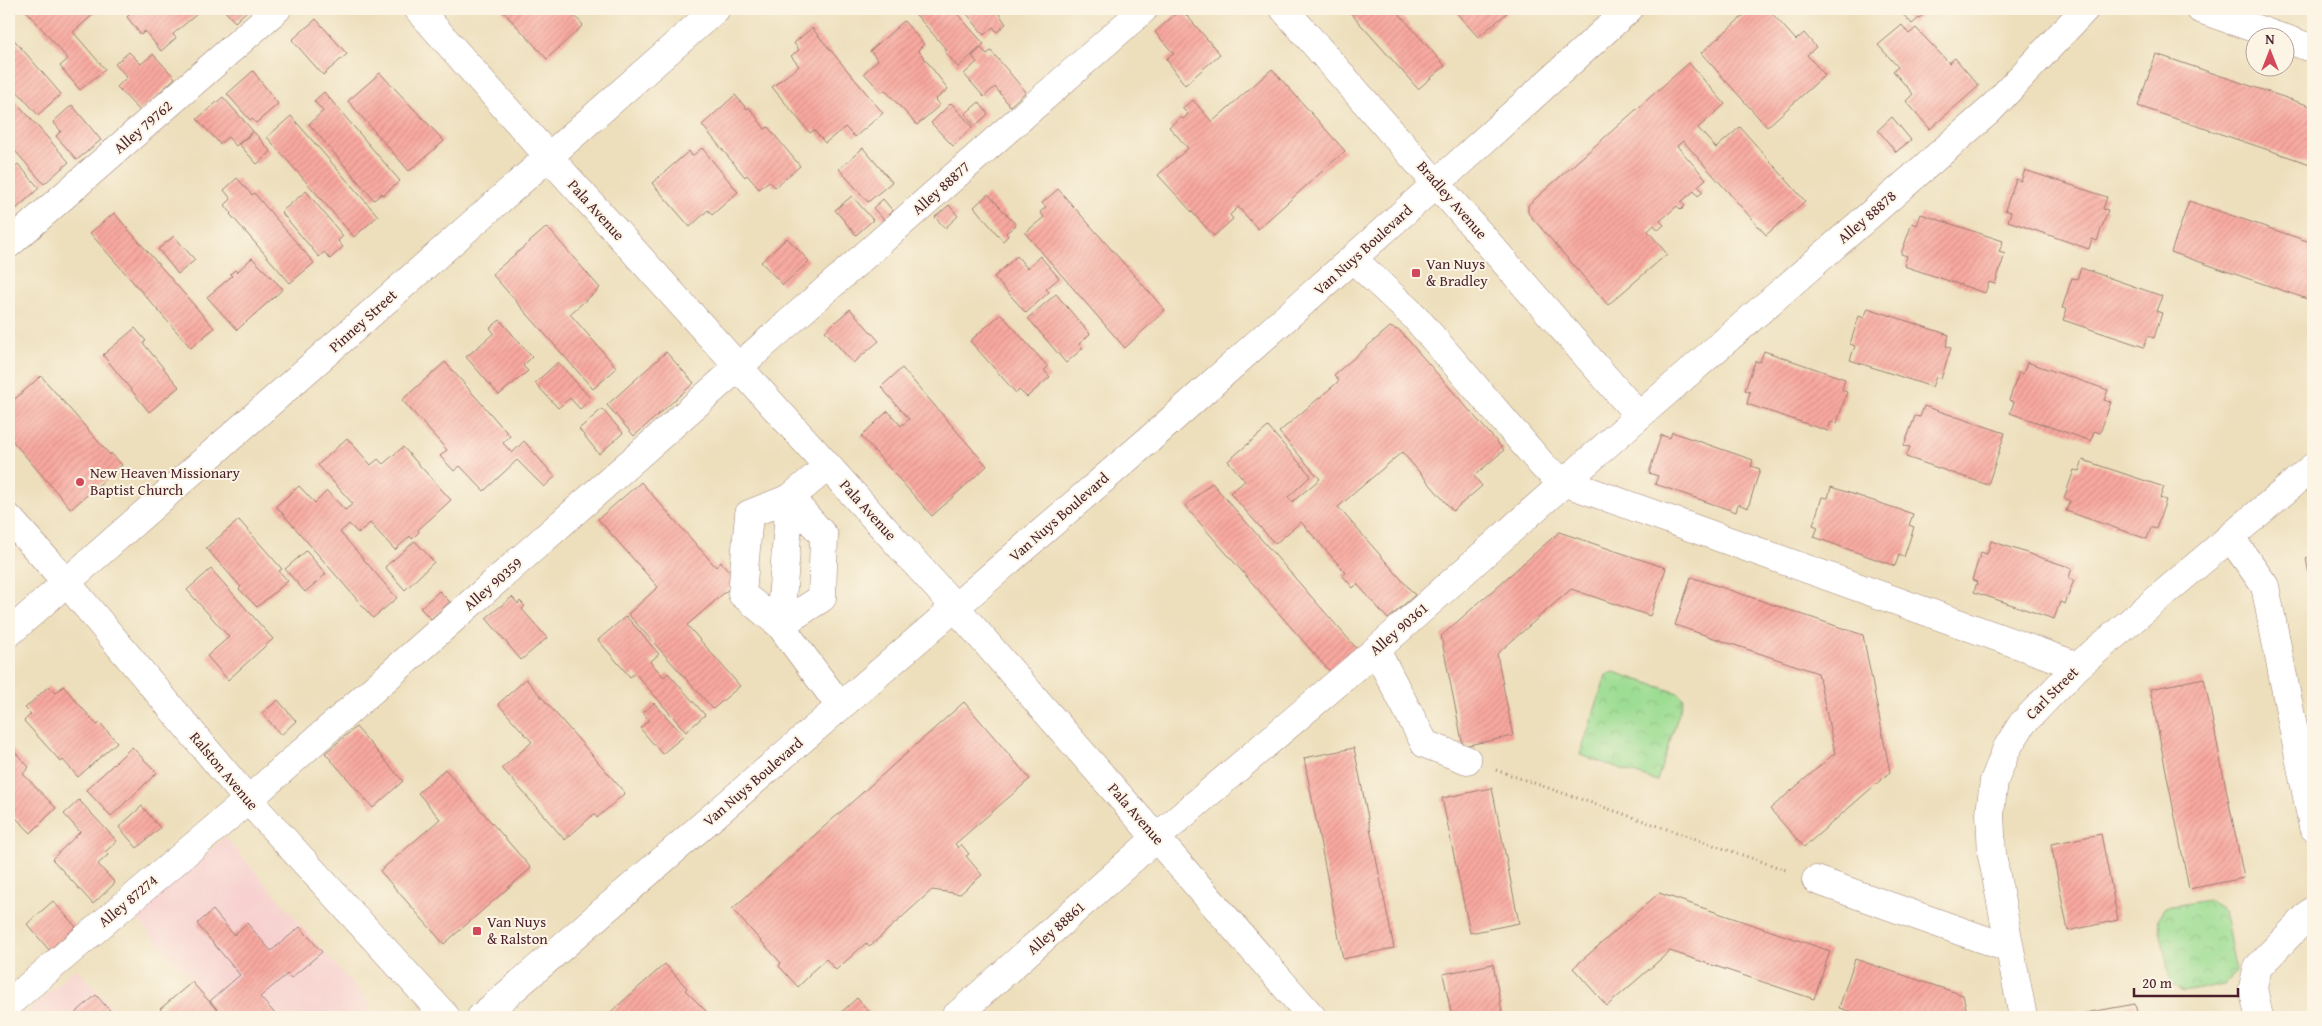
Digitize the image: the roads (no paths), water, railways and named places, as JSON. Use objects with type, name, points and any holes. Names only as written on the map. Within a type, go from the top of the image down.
[{"type":"street","name":"Alley 79762","points":[[9,244],[278,9]]},
{"type":"street","name":"Pala Avenue","points":[[418,9],[955,607],[1312,1017]]},
{"type":"street","name":"Pinney Street","points":[[9,633],[716,9]]},
{"type":"street","name":"Alley 88877","points":[[739,368],[1144,9]]},
{"type":"street","name":"Bradley Avenue","points":[[1284,9],[1639,416]]},
{"type":"street","name":"Van Nuys Boulevard","points":[[481,1017],[955,607],[1353,259],[1629,9]]},
{"type":"street","name":"Alley 88878","points":[[1639,416],[1989,111],[2085,9]]},
{"type":"street","points":[[2200,9],[2254,28]]},
{"type":"street","points":[[2294,42],[2313,48]]},
{"type":"street","points":[[1353,259],[1416,317],[1544,467],[1564,482],[2078,666]]},
{"type":"street","name":"Alley 90359","points":[[248,800],[739,368]]},
{"type":"street","name":"Alley 90361","points":[[1156,838],[1376,650],[1639,416]]},
{"type":"street","points":[[828,466],[790,498],[749,514],[742,594],[780,625],[840,706]]},
{"type":"street","name":"Carl Street","points":[[2023,1017],[2008,948],[1992,855],[1990,813],[1994,781],[2007,748],[2022,724],[2078,666],[2313,467]]},
{"type":"street","points":[[780,625],[790,498]]},
{"type":"street","points":[[780,625],[822,598],[824,536],[790,498]]},
{"type":"street","name":"Ralston Avenue","points":[[9,518],[67,583],[248,800],[446,1017]]},
{"type":"street","points":[[2231,538],[2265,586],[2313,827]]},
{"type":"street","points":[[1376,650],[1425,744],[1468,760]]},
{"type":"street","name":"Alley 87274","points":[[9,1003],[248,800]]},
{"type":"street","name":"Alley 88861","points":[[955,1017],[1156,838]]},
{"type":"street","points":[[1816,880],[2008,948]]},
{"type":"street","points":[[2259,1017],[2253,987],[2258,967],[2313,910]]},
{"type":"place","name":"Van Nuys & Bradley","points":[[1416,273]]},
{"type":"place","name":"New Heaven Missionary Baptist Church","points":[[80,482]]},
{"type":"place","name":"Van Nuys & Ralston","points":[[477,931]]}]
